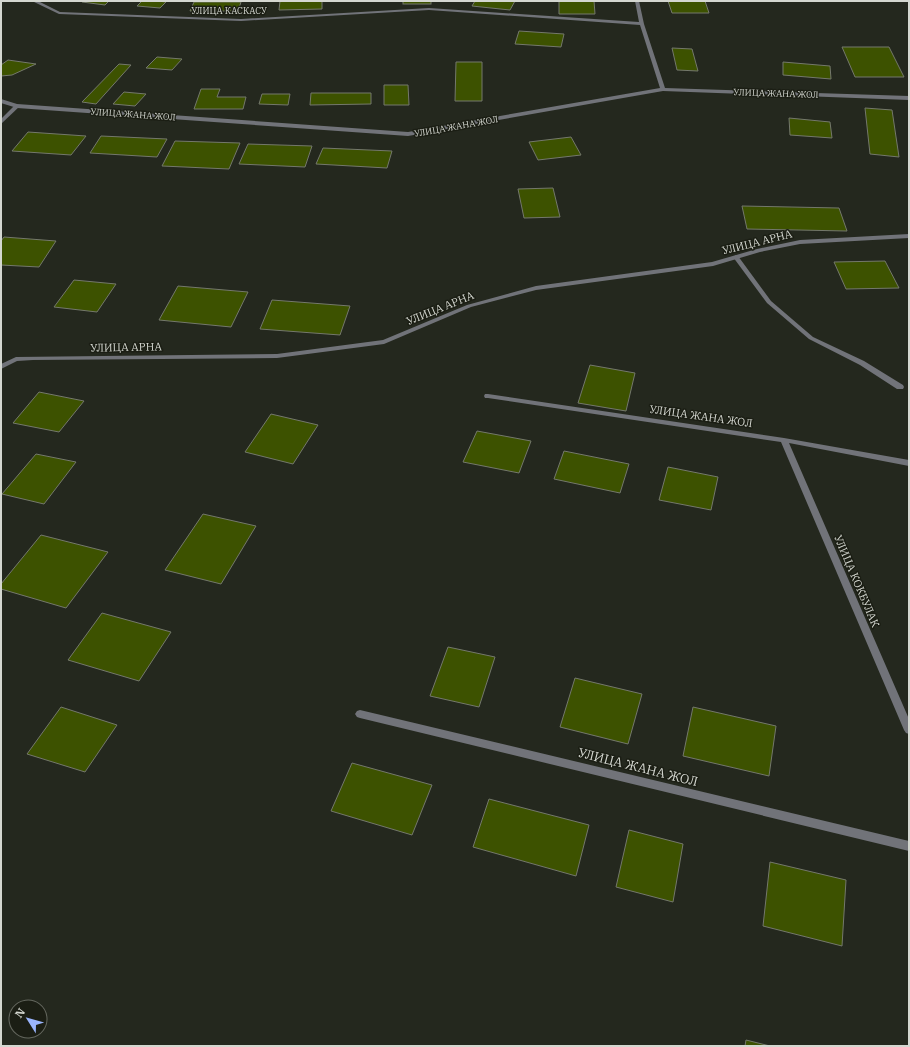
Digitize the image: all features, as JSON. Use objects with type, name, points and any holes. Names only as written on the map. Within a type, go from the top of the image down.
[{"type":"street","name":"УЛИЦА КАСКАСУ","points":[[34,1],[59,13],[241,20],[429,9],[642,24]]},
{"type":"street","points":[[637,1],[642,24],[663,89]]},
{"type":"street","name":"УЛИЦА ЖАНА ЖОЛ","points":[[1,101],[17,106],[408,134],[663,89],[909,98]]},
{"type":"street","points":[[1,122],[17,106]]},
{"type":"street","name":"УЛИЦА АРНА","points":[[1,367],[16,359],[277,356],[384,342],[469,306],[536,288],[713,264],[759,250],[800,242],[909,236]]},
{"type":"street","points":[[736,257],[769,302],[811,338],[862,363],[900,387]]},
{"type":"street","name":"УЛИЦА ЖАНА ЖОЛ","points":[[488,396],[784,440],[909,463]]},
{"type":"street","name":"УЛИЦА КОКБУЛАК","points":[[784,440],[909,730]]},
{"type":"street","name":"УЛИЦА ЖАНА ЖОЛ","points":[[360,714],[909,846]]},
{"type":"building","points":[[109,1],[105,5],[82,2]]},
{"type":"building","points":[[142,1],[166,2],[160,8],[137,6]]},
{"type":"building","points":[[280,1],[322,1],[322,9],[279,10]]},
{"type":"building","points":[[403,1],[431,1],[431,4],[403,4]]},
{"type":"building","points":[[475,1],[515,1],[510,10],[472,6]]},
{"type":"building","points":[[559,1],[594,1],[595,14],[559,14]]},
{"type":"building","points":[[668,1],[705,1],[709,13],[672,13]]},
{"type":"building","points":[[194,2],[241,2],[238,11],[190,11]]},
{"type":"building","points":[[519,31],[564,34],[561,47],[515,44]]},
{"type":"building","points":[[842,47],[889,47],[904,77],[855,77]]},
{"type":"building","points":[[672,48],[692,49],[698,71],[677,70]]},
{"type":"building","points":[[157,57],[182,59],[172,70],[146,68]]},
{"type":"building","points":[[8,60],[36,64],[12,75],[1,76],[1,65]]},
{"type":"building","points":[[456,62],[482,62],[482,101],[455,101]]},
{"type":"building","points":[[783,62],[830,66],[831,79],[783,75]]},
{"type":"building","points":[[119,64],[131,65],[96,104],[82,102]]},
{"type":"building","points":[[384,85],[408,85],[409,105],[384,105]]},
{"type":"building","points":[[201,89],[220,89],[217,97],[246,97],[243,109],[194,109]]},
{"type":"building","points":[[124,92],[146,94],[135,106],[113,104]]},
{"type":"building","points":[[311,93],[371,93],[371,104],[310,105]]},
{"type":"building","points":[[262,94],[290,94],[288,105],[259,104]]},
{"type":"building","points":[[865,108],[892,110],[899,157],[870,154]]},
{"type":"building","points":[[789,118],[830,122],[832,138],[790,135]]},
{"type":"building","points":[[28,132],[86,136],[71,155],[12,151]]},
{"type":"building","points":[[101,136],[167,139],[157,157],[90,153]]},
{"type":"building","points":[[571,137],[581,155],[538,160],[529,142]]},
{"type":"building","points":[[175,141],[240,143],[229,169],[162,166]]},
{"type":"building","points":[[248,144],[312,146],[305,167],[239,164]]},
{"type":"building","points":[[323,148],[392,151],[387,168],[316,164]]},
{"type":"building","points":[[553,188],[560,217],[524,218],[518,189]]},
{"type":"building","points":[[742,206],[839,208],[847,231],[747,229]]},
{"type":"building","points":[[4,237],[56,241],[39,267],[1,265],[1,241]]},
{"type":"building","points":[[885,261],[899,288],[846,289],[834,262]]},
{"type":"building","points":[[74,280],[116,284],[97,312],[54,307]]},
{"type":"building","points":[[178,286],[248,292],[231,327],[159,320]]},
{"type":"building","points":[[272,300],[350,306],[340,335],[260,329]]},
{"type":"building","points":[[590,365],[635,373],[626,411],[578,403]]},
{"type":"building","points":[[39,392],[84,401],[59,432],[13,423]]},
{"type":"building","points":[[271,414],[318,425],[293,464],[245,452]]},
{"type":"building","points":[[477,431],[531,441],[519,473],[463,462]]},
{"type":"building","points":[[564,451],[629,464],[620,493],[554,479]]},
{"type":"building","points":[[36,454],[76,462],[44,504],[2,494]]},
{"type":"building","points":[[668,467],[718,477],[711,510],[659,500]]},
{"type":"building","points":[[203,514],[256,526],[221,584],[165,570]]},
{"type":"building","points":[[41,535],[108,552],[66,608],[1,589],[1,584]]},
{"type":"building","points":[[102,613],[171,632],[139,681],[68,660]]},
{"type":"building","points":[[448,647],[495,657],[479,707],[430,696]]},
{"type":"building","points":[[575,678],[642,694],[628,744],[560,727]]},
{"type":"building","points":[[61,707],[117,725],[85,772],[27,754]]},
{"type":"building","points":[[693,707],[776,726],[769,776],[683,756]]},
{"type":"building","points":[[352,763],[432,785],[412,835],[331,811]]},
{"type":"building","points":[[489,799],[589,825],[576,876],[473,847]]},
{"type":"building","points":[[629,830],[683,844],[673,902],[616,887]]},
{"type":"building","points":[[770,862],[846,880],[842,946],[763,926]]},
{"type":"building","points":[[746,1040],[770,1046],[745,1046]]}]
